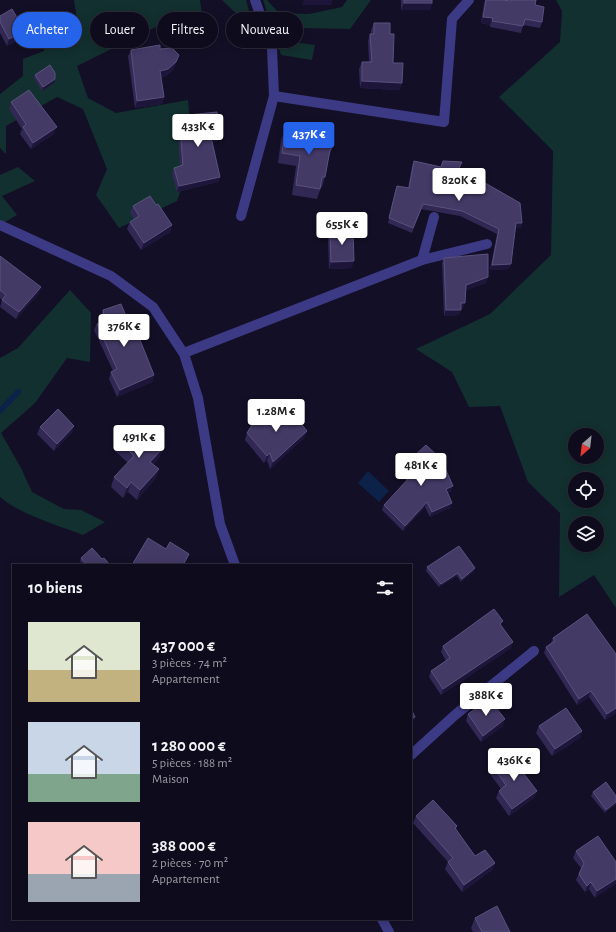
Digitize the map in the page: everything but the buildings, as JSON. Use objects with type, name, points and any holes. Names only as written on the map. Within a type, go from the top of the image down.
[{"type":"street","points":[[241,216],[274,96],[272,48],[255,0]]},
{"type":"street","points":[[274,96],[444,122],[452,19],[469,0]]},
{"type":"street","points":[[422,260],[434,217]]},
{"type":"street","points":[[0,225],[111,276],[153,307],[184,353],[198,398],[220,524],[235,564]]},
{"type":"street","points":[[184,353],[422,260],[487,244]]},
{"type":"street","points":[[412,754],[455,714],[534,651]]},
{"type":"street","points":[[383,920],[389,932]]},
{"type":"green space","points":[[74,0],[200,0],[202,12],[157,12],[157,26],[149,30],[149,12],[90,12],[90,48],[113,48],[77,66],[88,98],[116,113],[188,100],[193,156],[177,201],[119,228],[96,195],[107,169],[83,109],[57,97],[6,126],[6,154],[0,148],[0,94],[23,76],[23,59],[44,51],[44,48],[82,48],[82,12],[76,12]]},
{"type":"green space","points":[[222,0],[246,0],[249,12],[235,12]]},
{"type":"green space","points":[[263,0],[267,0],[278,12],[267,12]]},
{"type":"green space","points":[[347,0],[371,0],[350,29],[303,28],[303,14],[309,14],[342,7]]},
{"type":"green space","points":[[556,0],[616,0],[616,608],[594,575],[559,597],[560,513],[528,482],[500,406],[469,407],[452,372],[416,349],[490,314],[551,255],[553,151],[499,97],[560,42],[562,11]]},
{"type":"green space","points":[[303,43],[315,45],[312,60],[281,55],[279,48],[303,48]]},
{"type":"green space","points":[[18,167],[35,181],[2,196],[17,215],[0,225],[0,175]]},
{"type":"green space","points":[[70,290],[91,313],[90,362],[67,358],[35,403],[1,433],[21,468],[32,492],[64,509],[81,510],[105,522],[83,535],[52,524],[18,509],[0,497],[0,358],[18,348]]},
{"type":"water","points":[[368,471],[389,491],[379,502],[358,483]]},
{"type":"waterway","points":[[0,411],[18,392]]}]
